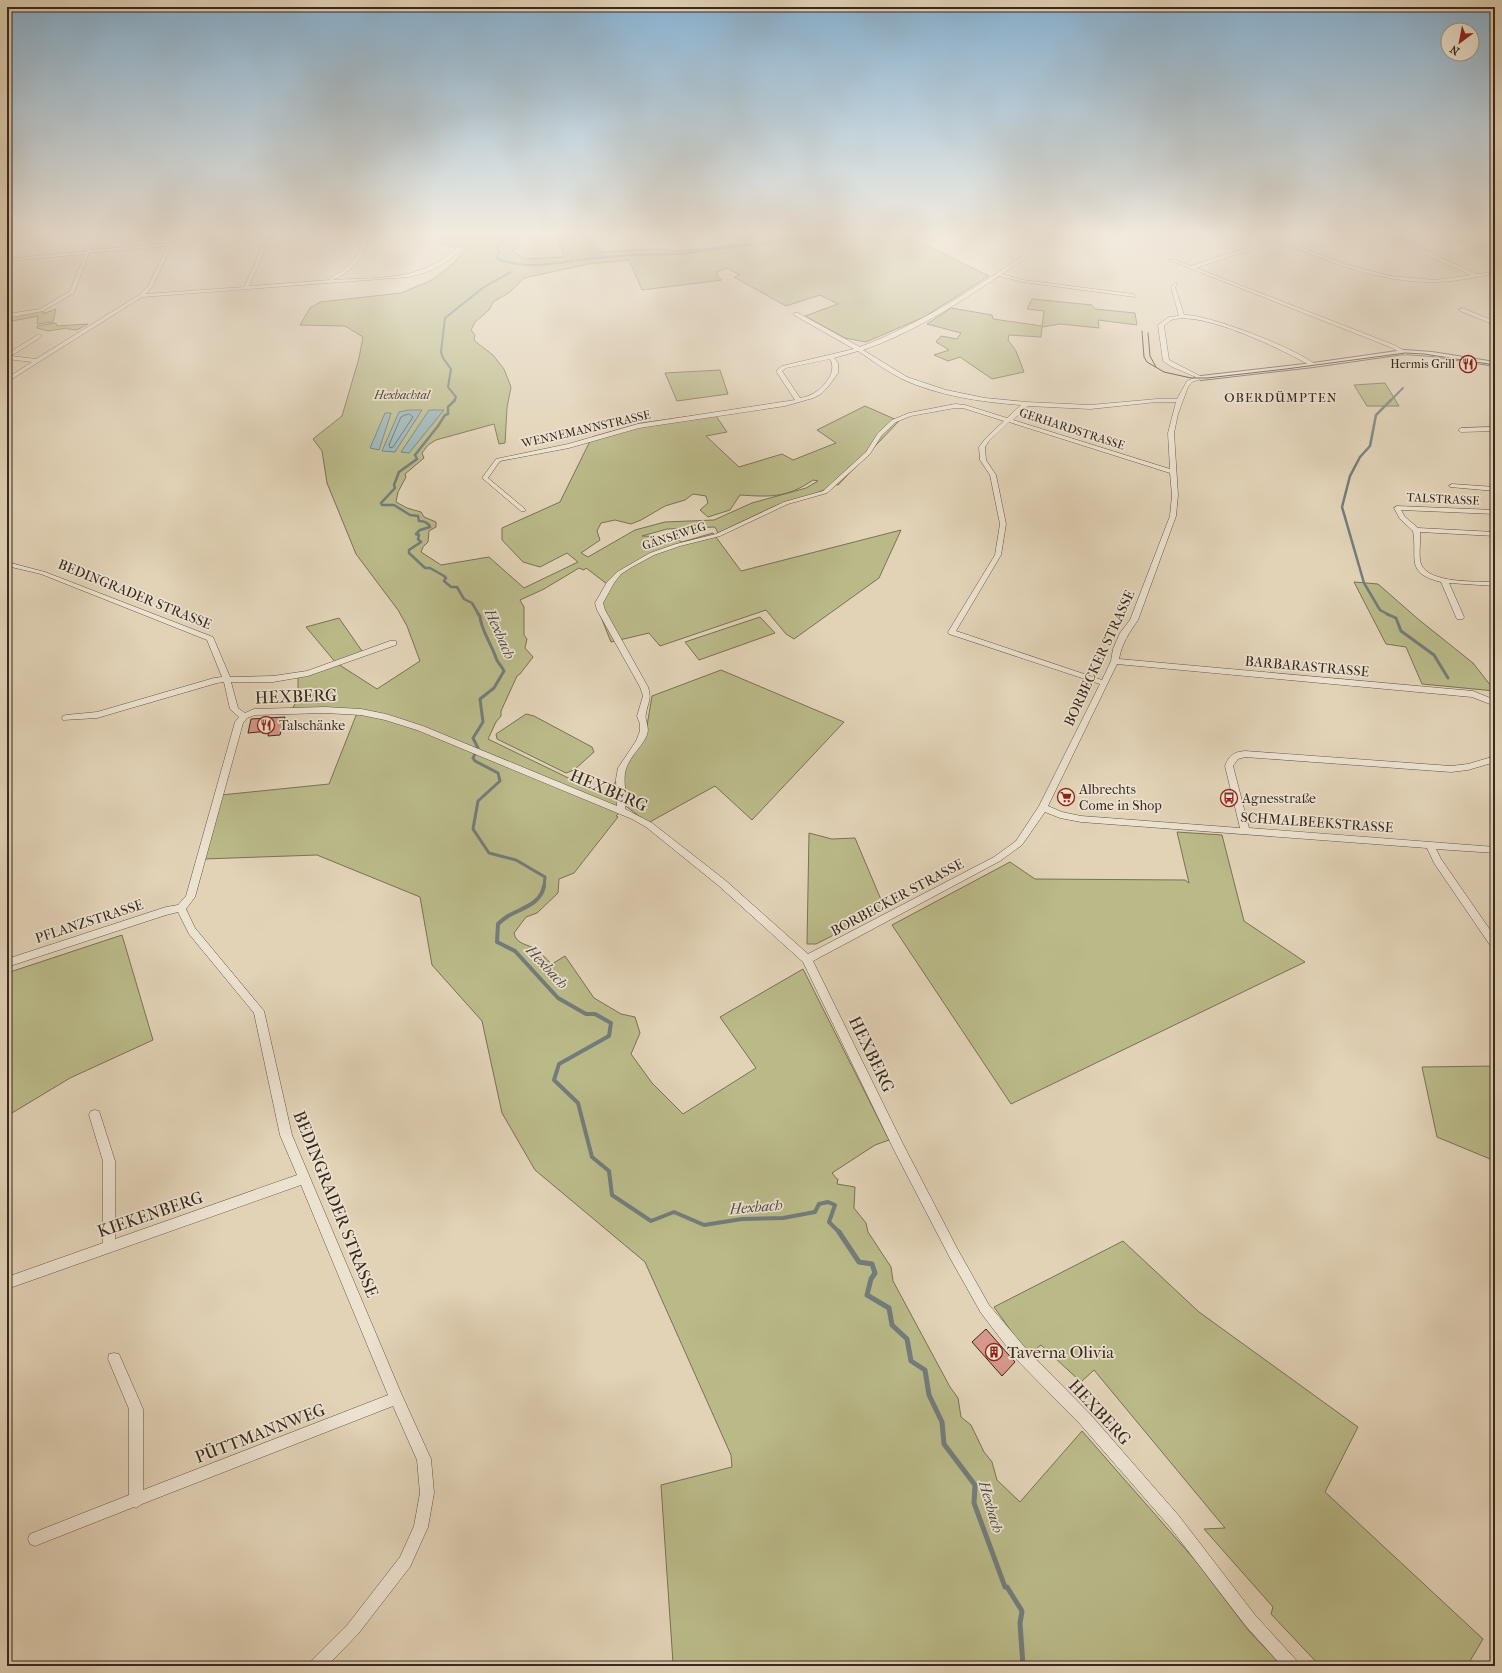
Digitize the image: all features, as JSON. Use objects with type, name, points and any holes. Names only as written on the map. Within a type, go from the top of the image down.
[{"type":"street","points":[[7,316],[35,311]]},
{"type":"street","points":[[7,380],[117,311]]},
{"type":"street","points":[[798,400],[779,371],[784,367],[859,349],[923,321],[938,311]]},
{"type":"street","points":[[1180,311],[1182,317]]},
{"type":"street","points":[[1302,311],[1385,343],[1404,353]]},
{"type":"street","points":[[1465,311],[1495,323]]},
{"type":"street","points":[[796,314],[859,349],[893,372],[925,386],[955,394],[1026,404],[1090,407],[1146,401],[1180,401]]},
{"type":"street","points":[[1313,365],[1294,354],[1214,321],[1199,317],[1182,317],[1166,320],[1161,325],[1165,359],[1170,364],[1193,373],[1201,378],[1313,365],[1404,353],[1426,353],[1495,364]]},
{"type":"street","points":[[7,356],[39,336]]},
{"type":"street","points":[[7,356],[36,361]]},
{"type":"street","name":"WENNEMANNSTRASSE","points":[[523,510],[485,478],[498,460],[569,446],[638,426],[785,404],[811,397],[819,393],[826,386],[835,373],[835,363],[831,356]]},
{"type":"street","name":"BORBECKER STRASSE","points":[[807,959],[997,859],[1018,843],[1043,807],[1115,661],[1117,649],[1124,633],[1134,620],[1152,575],[1161,545],[1173,516],[1175,495],[1171,433],[1180,401],[1189,383],[1194,379],[1201,378]]},
{"type":"street","points":[[1026,404],[986,440],[982,446],[984,460],[993,475],[1003,524],[998,556],[952,632],[1104,683]]},
{"type":"street","name":"GÄNSEWEG","points":[[620,811],[623,804],[620,780],[621,774],[625,762],[643,733],[644,723],[641,716],[647,696],[644,687],[599,607],[599,603],[604,593],[614,578],[630,566],[652,554],[678,545],[718,535],[786,503],[825,492],[868,453],[880,434],[894,421],[909,415],[955,406],[963,406]]},
{"type":"street","name":"GERHARDSTRASSE","points":[[963,406],[1139,463],[1174,472]]},
{"type":"street","points":[[1461,430],[1495,429]]},
{"type":"street","name":"TALSTRASSE","points":[[1452,486],[1495,488]]},
{"type":"street","name":"TALSTRASSE","points":[[1416,530],[1402,518],[1397,508],[1495,512]]},
{"type":"street","points":[[1495,534],[1416,530],[1418,565],[1426,574],[1445,582],[1495,584]]},
{"type":"street","name":"BEDINGRADER STRASSE","points":[[7,564],[43,573],[210,639],[227,680],[234,709],[244,716]]},
{"type":"street","points":[[1445,582],[1460,617]]},
{"type":"street","points":[[66,718],[97,714],[212,681],[273,679],[298,676],[329,667],[393,643]]},
{"type":"street","name":"BARBARASTRASSE","points":[[1115,661],[1472,694],[1495,703]]},
{"type":"street","name":"HEXBERG","points":[[244,716],[254,712],[292,710],[361,712],[386,717],[407,724],[620,811],[649,825],[722,883],[807,959],[899,1148],[954,1254],[985,1309],[1022,1355],[1085,1419],[1174,1521],[1250,1620],[1292,1666]]},
{"type":"street","points":[[181,908],[190,897],[214,806],[239,722],[244,716]]},
{"type":"street","points":[[1245,831],[1229,766],[1231,759],[1235,755],[1245,754],[1451,769],[1468,767],[1495,759]]},
{"type":"street","name":"SCHMALBEEKSTRASSE","points":[[1043,807],[1060,815],[1081,819],[1495,850]]},
{"type":"street","points":[[1430,845],[1437,861],[1495,945]]},
{"type":"street","name":"BEDINGRADER STRASSE","points":[[181,908],[192,931],[260,1011],[278,1103],[286,1135],[396,1398],[424,1459],[427,1493],[421,1527],[405,1562],[353,1629],[316,1666]]},
{"type":"street","name":"PFLANZSTRASSE","points":[[7,963],[166,911],[181,908]]},
{"type":"street","points":[[95,1115],[109,1161],[109,1247]]},
{"type":"street","name":"KIEKENBERG","points":[[7,1283],[305,1178]]},
{"type":"street","points":[[114,1359],[136,1409],[136,1500]]},
{"type":"street","name":"PÜTTMANNWEG","points":[[35,1539],[396,1398]]},
{"type":"green space","points":[[38,311],[44,312],[43,314],[56,311],[53,322],[37,324],[38,316],[7,322],[7,317]]},
{"type":"green space","name":"Hexbachtal","points":[[308,311],[488,311],[475,322],[471,330],[475,335],[474,339],[476,342],[493,355],[504,369],[511,387],[507,408],[505,443],[499,444],[494,424],[436,440],[428,445],[422,453],[424,458],[405,474],[406,477],[398,492],[396,502],[407,508],[421,512],[424,517],[436,522],[436,527],[429,531],[428,542],[423,547],[421,552],[441,565],[489,557],[524,588],[578,562],[567,553],[540,567],[523,562],[502,540],[502,528],[560,502],[592,437],[641,423],[714,413],[727,432],[706,436],[739,467],[782,454],[793,460],[836,443],[817,430],[865,406],[899,421],[838,485],[833,484],[829,488],[809,496],[775,506],[718,533],[715,527],[667,529],[642,536],[672,537],[682,542],[713,533],[741,571],[901,530],[879,578],[794,639],[786,634],[766,610],[660,646],[649,633],[611,642],[599,612],[607,584],[586,568],[584,570],[579,568],[544,589],[520,600],[524,607],[524,635],[527,639],[525,648],[533,657],[517,676],[501,711],[501,716],[496,722],[488,739],[587,787],[607,794],[617,780],[623,802],[623,770],[645,738],[652,696],[721,670],[844,722],[752,820],[715,786],[648,823],[623,804],[621,811],[616,816],[618,817],[574,873],[559,879],[558,893],[537,913],[526,917],[514,933],[515,937],[523,944],[537,950],[552,964],[565,956],[594,998],[621,1014],[635,1017],[640,1033],[631,1054],[652,1083],[683,1114],[756,1068],[720,1017],[803,969],[889,1140],[875,1145],[832,1173],[838,1179],[837,1184],[855,1187],[854,1208],[866,1223],[868,1232],[891,1267],[893,1281],[950,1387],[958,1398],[961,1417],[971,1425],[984,1452],[992,1462],[997,1480],[1020,1502],[1082,1431],[1195,1560],[1249,1631],[1282,1666],[670,1666],[673,1663],[661,1485],[732,1467],[731,1455],[645,1262],[535,1170],[502,1113],[482,1021],[432,965],[420,897],[317,855],[204,859],[221,795],[329,784],[357,713],[385,717],[462,745],[412,724],[399,720],[373,714],[352,711],[292,709],[298,699],[298,677],[338,664],[377,689],[420,661],[407,626],[398,610],[356,554],[327,483],[322,451],[313,439],[342,416],[359,358],[363,337],[345,326],[300,325]],"holes":[[[813,480],[818,481],[806,488],[752,503],[714,520],[665,522],[635,530],[588,557],[581,553],[600,540],[597,531],[601,523],[615,520],[631,524],[665,506],[685,500],[693,494],[706,496],[708,503],[700,510],[708,517],[730,510],[740,495],[778,495],[795,490]]]},
{"type":"green space","points":[[819,311],[933,311],[924,317],[866,342],[845,338],[805,316]]},
{"type":"green space","points":[[946,311],[969,311],[992,315],[993,319],[1042,326],[1044,311],[1116,311],[1135,313],[1137,325],[1098,320],[1099,328],[1060,324],[1042,327],[1041,337],[1009,335],[1008,340],[1016,351],[1024,372],[992,379],[960,357],[948,361],[934,355],[949,350],[936,342],[941,336],[957,339],[961,333],[927,324]]},
{"type":"green space","points":[[56,323],[57,326],[88,324],[77,330],[67,328],[48,331],[37,328],[37,326]]},
{"type":"green space","points":[[720,370],[728,394],[677,401],[665,373]]},
{"type":"green space","points":[[1385,383],[1399,406],[1367,406],[1354,385]]},
{"type":"green space","points":[[1354,582],[1378,584],[1418,619],[1473,663],[1495,691],[1422,684],[1406,647],[1386,644]]},
{"type":"green space","points":[[760,617],[775,633],[699,660],[685,642]]},
{"type":"green space","points":[[339,618],[364,654],[336,663],[306,627]]},
{"type":"green space","points":[[526,714],[534,716],[592,747],[594,752],[574,770],[566,773],[497,739],[496,734]]},
{"type":"green space","points":[[1177,832],[1222,835],[1244,921],[1305,962],[1011,1104],[892,925],[1010,862],[1035,879],[1185,880],[1189,883]]},
{"type":"green space","points":[[809,833],[832,839],[855,838],[885,909],[816,944],[807,944]]},
{"type":"green space","points":[[122,935],[153,1040],[70,1078],[7,1116],[7,973]]},
{"type":"green space","points":[[1495,1066],[1495,1161],[1437,1137],[1422,1067]]},
{"type":"green space","points":[[1123,1241],[1199,1312],[1358,1427],[1325,1492],[1483,1639],[1467,1666],[1320,1666],[1271,1614],[1273,1607],[1204,1529],[1225,1528],[1094,1370],[1081,1382],[1041,1345],[1028,1355],[994,1307]]},
{"type":"water","points":[[422,410],[395,452],[382,451],[399,412]]},
{"type":"water","points":[[429,410],[444,410],[409,453],[401,452]]},
{"type":"water","points":[[385,413],[391,413],[379,450],[370,448]]},
{"type":"building","name":"Talschänke","points":[[285,717],[280,735],[268,736],[269,731],[248,733],[251,719]]},
{"type":"building","name":"Taverna Olivia","points":[[986,1329],[1015,1362],[1002,1376],[972,1342]]},
{"type":"waterway","name":"Hexbach","points":[[454,311],[445,318],[441,352],[443,358],[451,369],[448,387],[456,397],[454,401]]},
{"type":"waterway","points":[[1388,614],[1380,610],[1364,583],[1342,507],[1350,476],[1360,457],[1370,446],[1376,415],[1403,388]]},
{"type":"waterway","name":"Hexbach","points":[[454,401],[448,407],[448,414],[445,415],[415,455],[417,459],[399,472],[394,485],[395,488],[381,503],[382,505],[394,505],[410,515],[418,516],[419,521],[428,524],[430,527],[420,530],[416,534],[419,535],[418,539],[421,542],[409,550],[409,553],[425,568],[430,568],[444,576],[446,578],[444,581],[451,587],[457,587],[464,599],[472,603],[479,615]]},
{"type":"waterway","points":[[1388,614],[1396,618],[1401,631],[1434,655],[1448,678]]},
{"type":"waterway","name":"Hexbach","points":[[479,615],[484,631],[497,660],[504,671],[494,688],[480,699],[483,722],[473,738],[478,748],[473,758],[475,761],[498,773],[500,781],[478,801],[473,829],[489,853],[516,860],[545,877],[544,887]]},
{"type":"waterway","name":"Hexbach","points":[[544,886],[542,892],[535,901],[525,908],[508,916],[498,924],[497,942],[515,951],[558,998],[586,1014],[595,1014],[611,1023],[609,1036],[559,1064],[554,1080],[578,1103],[592,1157],[609,1171],[612,1195],[651,1221],[674,1212],[704,1225],[742,1219],[783,1218],[815,1212],[819,1204],[828,1202],[835,1205],[829,1222],[839,1232]]},
{"type":"waterway","name":"Hexbach","points":[[839,1232],[859,1262],[872,1264],[875,1273],[871,1279],[867,1295],[889,1308],[892,1325],[907,1339],[911,1361],[925,1370],[929,1395],[942,1422],[944,1444],[975,1485],[974,1503],[1005,1587],[1007,1587],[1022,1611],[1020,1623],[1023,1666]]},
{"type":"tram line","points":[[1142,331],[1144,357],[1147,362],[1164,372],[1191,378],[1207,378],[1286,369],[1405,353],[1424,354],[1495,365]]},
{"type":"tram line","points":[[1148,333],[1150,356],[1156,367]]},
{"type":"place","name":"Hermis Grill","points":[[1468,364]]},
{"type":"place","name":"Talschänke","points":[[266,725]]},
{"type":"place","name":"Albrechts Come in Shop","points":[[1066,797]]},
{"type":"place","name":"Agnesstraße","points":[[1229,798]]},
{"type":"place","name":"Taverna Olivia","points":[[994,1352]]},
{"type":"district","name":"OBERDÜMPTEN","points":[[1281,397]]}]
